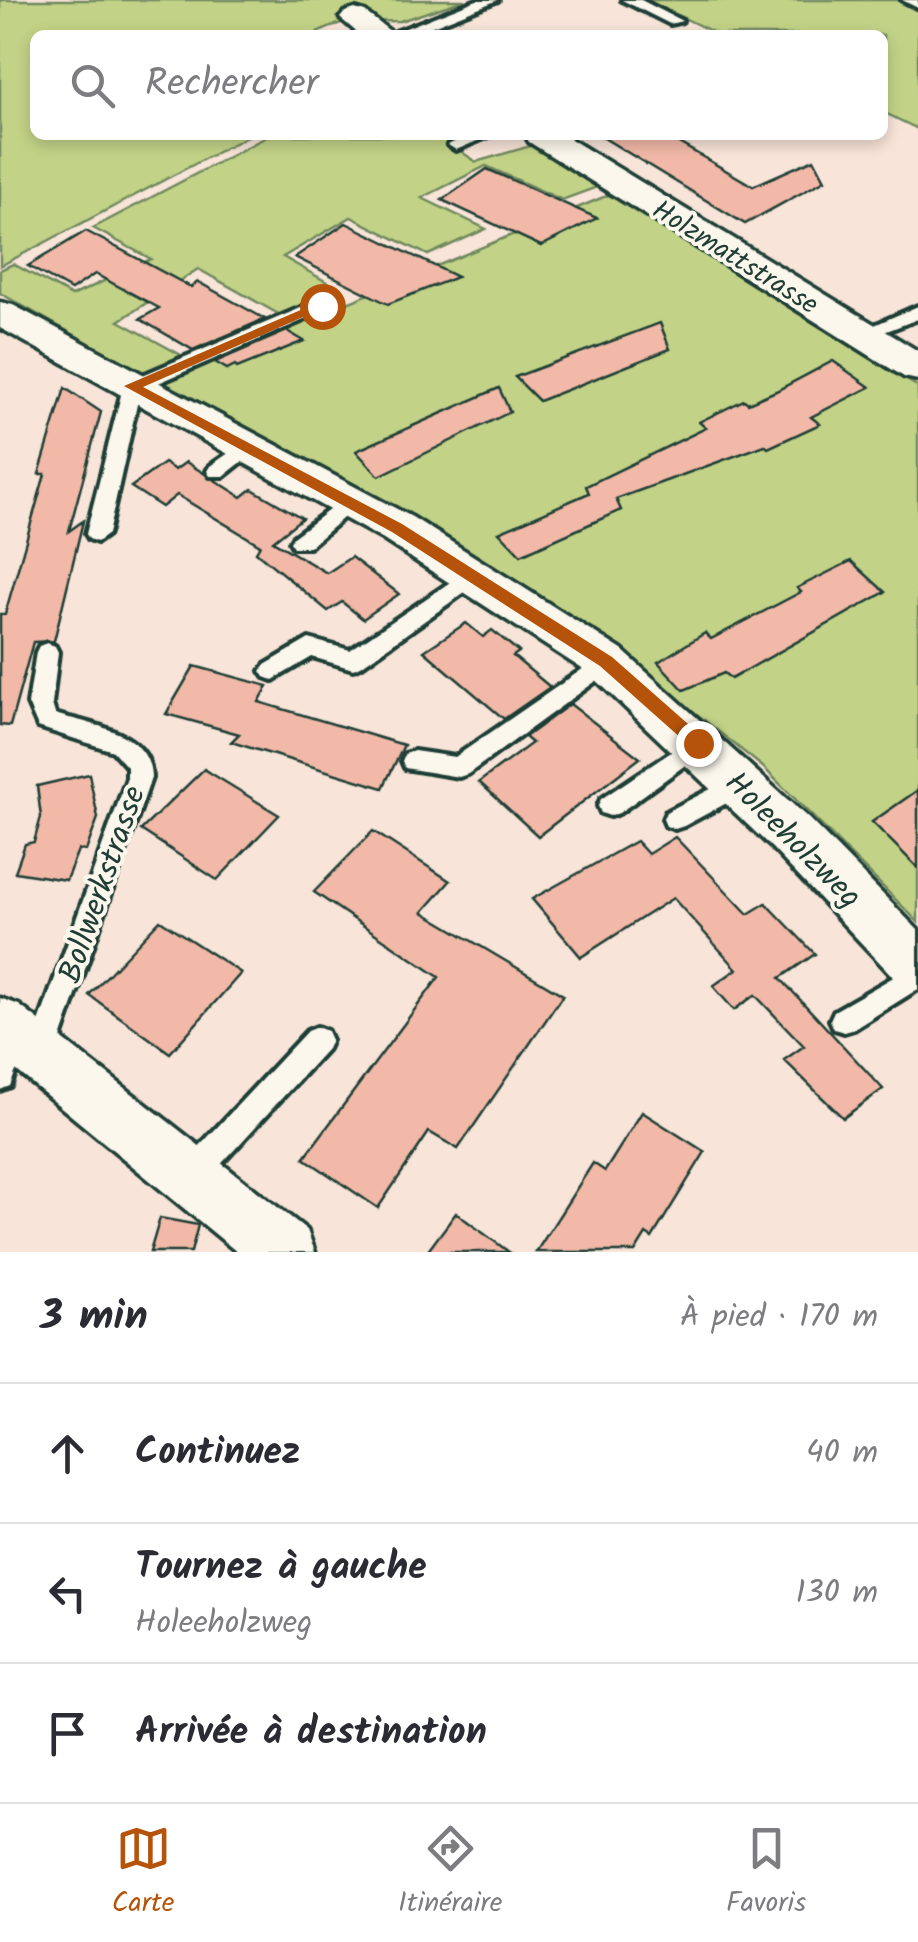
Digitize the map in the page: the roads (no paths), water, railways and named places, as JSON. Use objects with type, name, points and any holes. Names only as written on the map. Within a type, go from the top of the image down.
[{"type":"street","name":"Holzmattstrasse","points":[[559,140],[918,368]]},
{"type":"street","name":"Holeeholzweg","points":[[0,314],[132,386],[231,460],[350,502],[606,662],[698,743],[918,966]]},
{"type":"street","name":"Bollwerkstrasse","points":[[14,1048],[191,1176],[285,1252]]},
{"type":"lane","points":[[410,30],[491,0]]},
{"type":"lane","points":[[628,0],[675,21]]},
{"type":"lane","points":[[909,0],[918,4]]},
{"type":"lane","points":[[456,146],[471,140]]},
{"type":"lane","points":[[97,534],[132,386],[322,306]]},
{"type":"lane","points":[[863,334],[918,312]]},
{"type":"lane","points":[[301,542],[350,502]]},
{"type":"lane","points":[[274,671],[310,648],[353,660],[472,576]]},
{"type":"lane","name":"Bollwerkstrasse","points":[[14,1048],[139,778],[140,764],[121,744],[46,720],[40,704],[47,652]]},
{"type":"lane","points":[[414,761],[459,766],[606,662]]},
{"type":"lane","points":[[610,806],[698,743]]},
{"type":"lane","points":[[675,819],[740,784]]},
{"type":"lane","points":[[844,1020],[918,975]]},
{"type":"lane","points":[[191,1176],[317,1040]]}]
